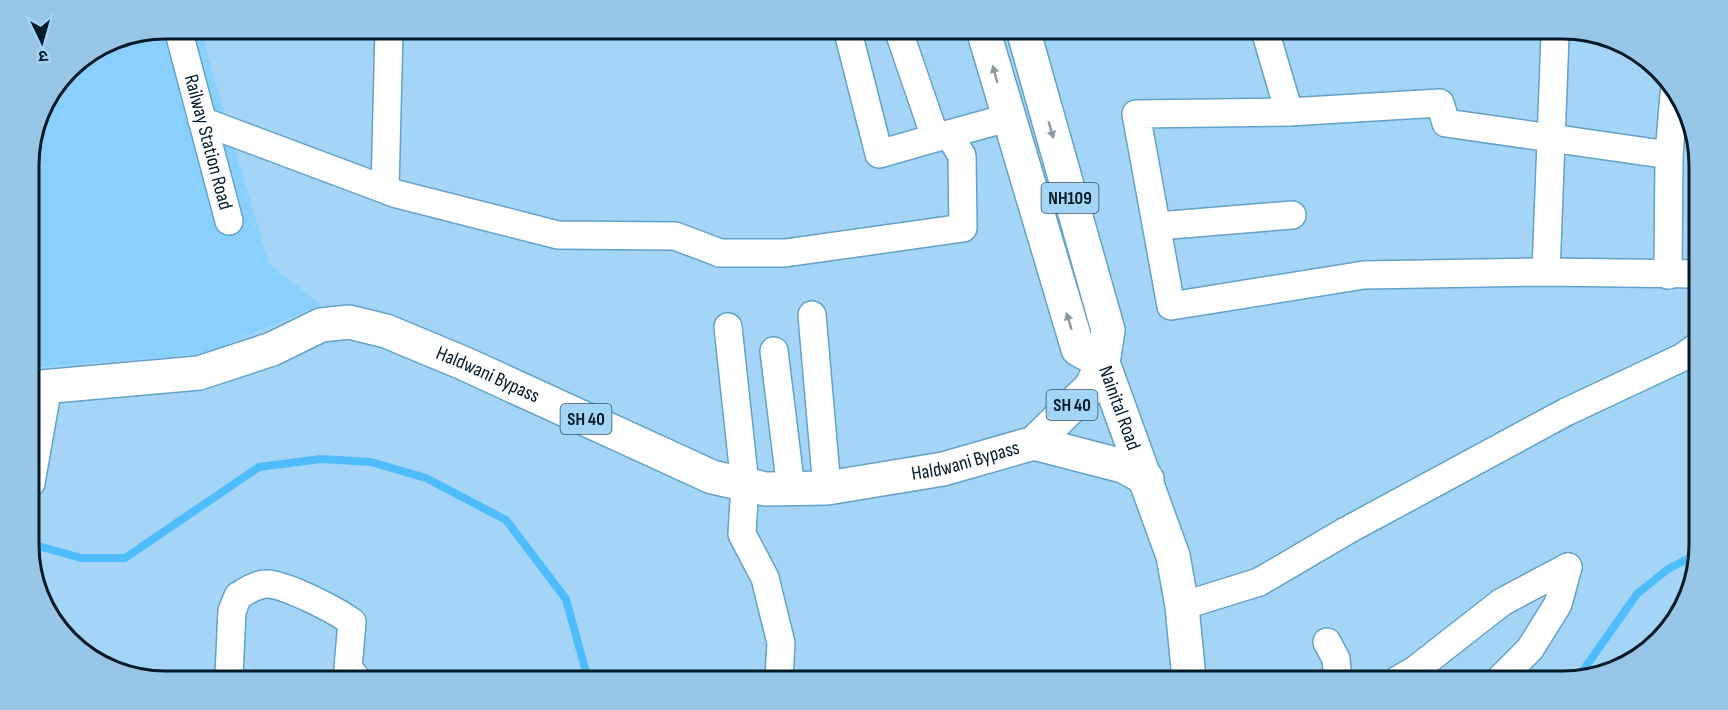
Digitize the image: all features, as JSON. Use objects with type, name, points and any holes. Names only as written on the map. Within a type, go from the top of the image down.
[{"type":"main road","points":[[986,39],[1007,118],[1078,349],[1103,363]]},
{"type":"main road","name":"Nainital Road","points":[[1026,39],[1108,330],[1103,363],[1147,479],[1173,556],[1182,606],[1187,671]]},
{"type":"main road","name":"Haldwani Bypass","points":[[39,387],[199,373],[272,349],[321,325],[349,322],[386,331],[463,363],[712,477],[765,489],[827,488],[943,469],[1034,443],[1123,466],[1147,479]]},
{"type":"main road","name":"SH 40","points":[[1034,443],[1091,387],[1103,363]]},
{"type":"street","name":"Railway Station Road","points":[[181,39],[229,220]]},
{"type":"street","points":[[385,189],[389,39]]},
{"type":"street","points":[[850,39],[879,154],[1007,118]]},
{"type":"street","points":[[202,121],[385,189],[558,235],[675,236],[720,253],[785,253],[963,228],[962,156],[942,135],[902,39]]},
{"type":"street","points":[[1267,39],[1289,112]]},
{"type":"street","points":[[1546,272],[1555,39]]},
{"type":"street","points":[[1669,155],[1446,123],[1440,103],[1289,112],[1136,114],[1171,306],[1364,275],[1546,272],[1689,274]]},
{"type":"street","points":[[1668,275],[1669,155],[1673,104]]},
{"type":"street","points":[[1158,226],[1292,215]]},
{"type":"street","points":[[812,315],[827,488]]},
{"type":"street","points":[[728,327],[745,485],[742,534],[765,578],[781,643],[779,671]]},
{"type":"street","points":[[774,351],[791,489]]},
{"type":"street","points":[[1182,606],[1259,582],[1346,531],[1566,412],[1689,352]]},
{"type":"street","points":[[1413,671],[1502,602],[1568,567],[1558,604],[1530,649],[1508,671]]},
{"type":"street","points":[[230,671],[232,611],[238,596],[265,584],[278,585],[342,614],[352,622],[348,668],[351,671]]},
{"type":"street","points":[[1327,642],[1336,660],[1337,671]]},
{"type":"shaded area","points":[[157,39],[205,39],[208,57],[269,264],[321,305],[204,354],[39,367],[39,157],[43,133],[52,109],[65,88],[88,65],[109,52],[125,46]]},
{"type":"waterway","points":[[39,546],[81,558],[125,558],[259,467],[321,459],[371,462],[426,478],[506,520],[566,599],[586,671]]},
{"type":"waterway","points":[[1584,669],[1637,594],[1668,569],[1688,559]]}]
